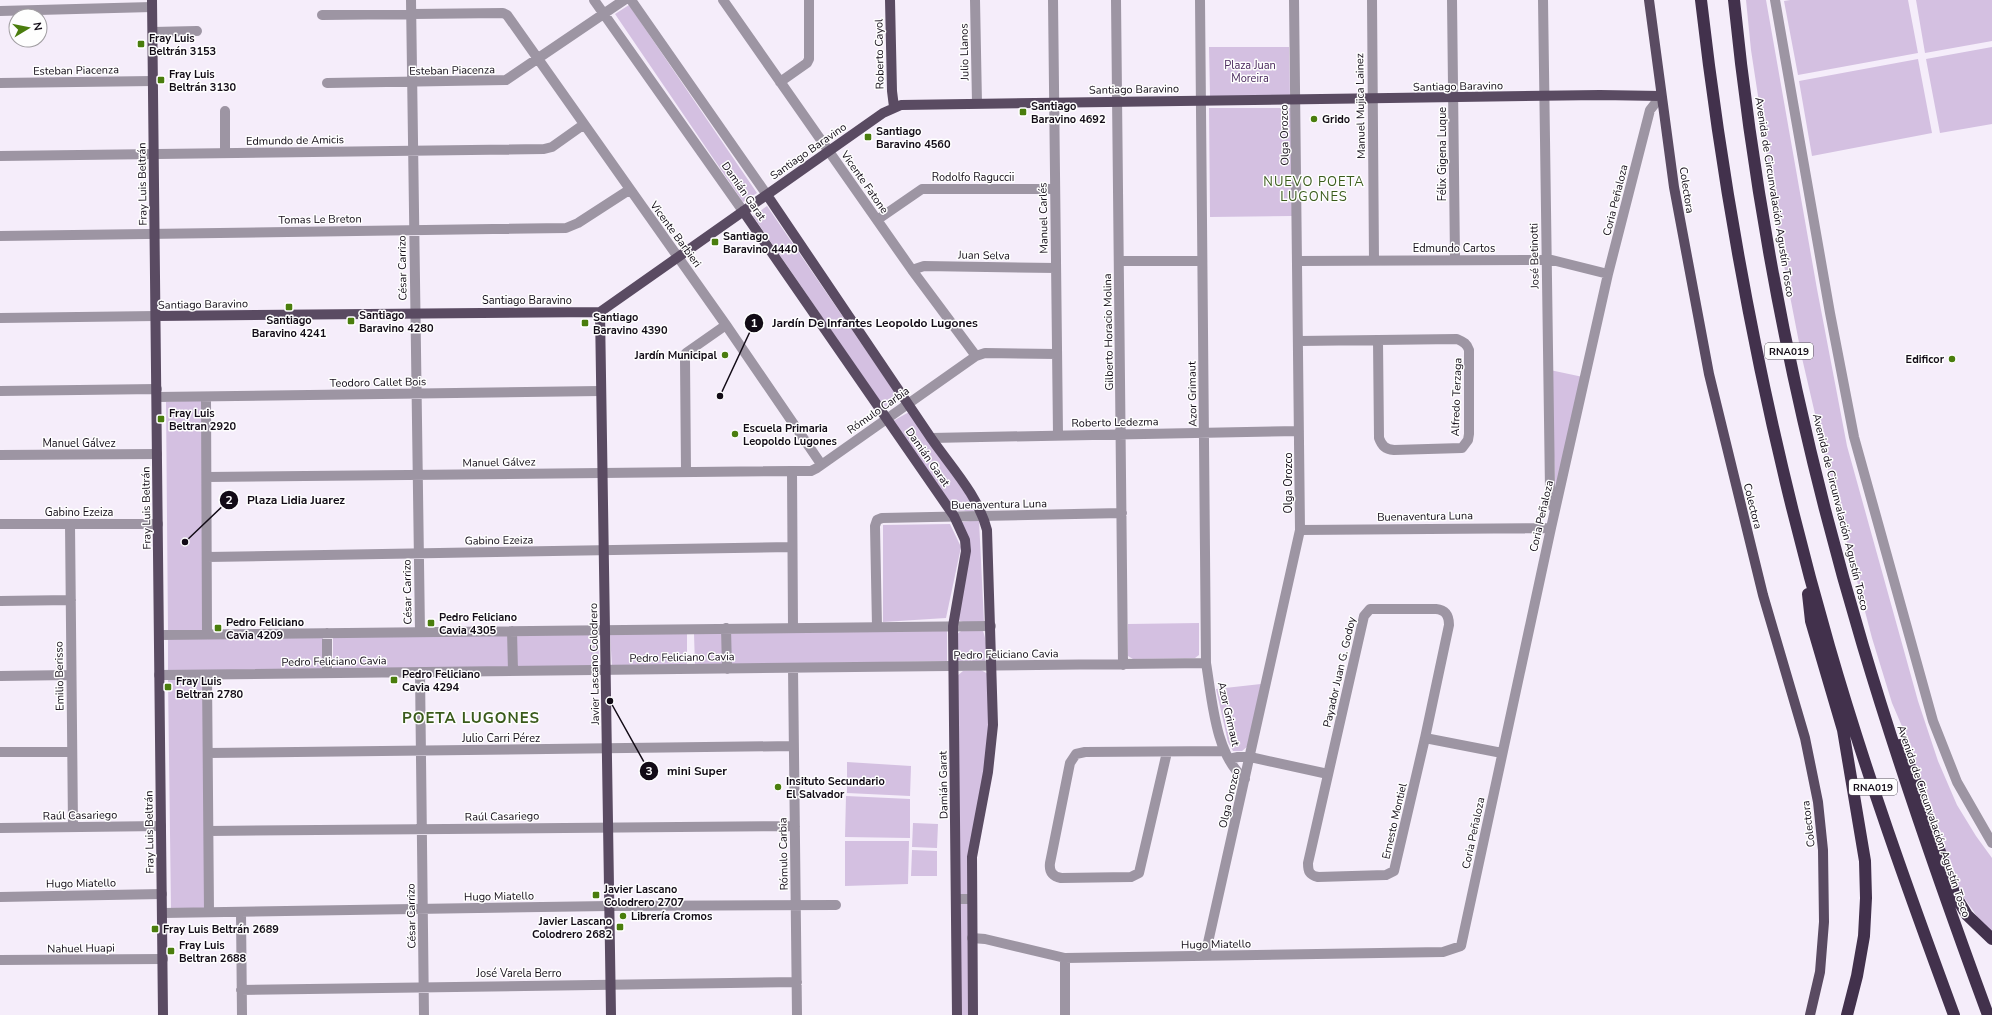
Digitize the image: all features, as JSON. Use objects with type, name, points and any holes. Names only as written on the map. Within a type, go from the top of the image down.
[{"type":"highway","name":"RNA019","points":[[1701,0],[1719,140],[1746,301],[1778,450],[1804,555],[1831,653],[1867,770],[1954,1015]]},
{"type":"highway","name":"Avenida de Circunvalación Agustín Tosco","points":[[1734,0],[1744,85],[1762,206],[1790,355],[1830,527],[1878,696],[1917,815],[1988,1015]]},
{"type":"highway","points":[[1804,555],[1811,621],[1843,730],[1865,861],[1866,898],[1864,936],[1857,976],[1847,1015]]},
{"type":"highway","points":[[1878,696],[1911,769],[1955,895],[1967,915],[1992,939]]},
{"type":"main road","name":"Roberto Cayol","points":[[890,0],[892,91],[894,107]]},
{"type":"main road","name":"Colectora","points":[[1649,0],[1674,187],[1712,388],[1763,595],[1805,738],[1818,802],[1823,850],[1824,922],[1820,972],[1810,1015]]},
{"type":"main road","name":"Fray Luis Beltrán","points":[[152,4],[163,1015]]},
{"type":"main road","name":"Santiago Baravino","points":[[156,316],[600,312],[828,151],[894,107],[909,104],[1545,96],[1661,96]]},
{"type":"main road","name":"Damián Garat","points":[[767,195],[976,502],[983,516],[986,530],[991,626],[993,736],[988,772],[973,846],[973,1015]]},
{"type":"main road","name":"Damián Garat","points":[[743,211],[954,516],[965,540],[966,551],[953,626],[957,1015]]},
{"type":"main road","name":"Javier Lascano Colodrero","points":[[600,312],[600,391],[608,750],[611,1015]]},
{"type":"street","name":"César Carrizo","points":[[411,0],[420,632]]},
{"type":"street","name":"Damián Garat","points":[[594,0],[743,211]]},
{"type":"street","name":"Esteban Piacenza","points":[[327,84],[500,82],[511,78],[624,0]]},
{"type":"street","name":"Damián Garat","points":[[631,0],[767,195]]},
{"type":"street","name":"Vicente Fatone","points":[[723,0],[912,270],[976,356]]},
{"type":"street","points":[[780,82],[809,59],[809,0]]},
{"type":"street","name":"Julio Llanos","points":[[975,0],[977,103]]},
{"type":"street","name":"Manuel Carlés","points":[[1053,0],[1058,435]]},
{"type":"street","name":"Gilberto Horacio Molina","points":[[1116,0],[1123,665]]},
{"type":"street","name":"Azor Grimaut","points":[[1200,0],[1206,663],[1215,714],[1227,755],[1238,773],[1245,779]]},
{"type":"street","name":"Olga Orozco","points":[[1206,956],[1300,530],[1294,0]]},
{"type":"street","name":"Manuel Mujica Lainez","points":[[1372,0],[1374,261]]},
{"type":"street","name":"Félix Gigena Luque","points":[[1452,0],[1455,260]]},
{"type":"street","name":"José Betinotti","points":[[1543,0],[1550,489],[1554,511]]},
{"type":"street","points":[[1775,0],[1830,313],[1856,444],[1933,721],[1957,782],[1992,843]]},
{"type":"street","points":[[0,11],[152,4]]},
{"type":"street","name":"Vicente Barbieri","points":[[411,14],[503,13],[510,19],[539,58],[629,190],[678,256],[821,464]]},
{"type":"street","points":[[322,15],[411,14]]},
{"type":"street","points":[[153,32],[197,31]]},
{"type":"street","name":"Esteban Piacenza","points":[[0,83],[153,81]]},
{"type":"street","name":"Coria Peñaloza","points":[[1461,946],[1550,528],[1608,274],[1650,110],[1661,96]]},
{"type":"street","points":[[225,111],[226,153]]},
{"type":"street","name":"Edmundo de Amicis","points":[[0,156],[548,149],[584,125]]},
{"type":"street","name":"Rodolfo Raguccii","points":[[877,220],[922,189],[1055,189]]},
{"type":"street","name":"Tomas Le Breton","points":[[0,236],[566,228],[578,223],[629,190]]},
{"type":"street","name":"Edmundo Cartos","points":[[1298,261],[1546,260],[1559,261],[1608,274]]},
{"type":"street","points":[[1119,262],[1202,261]]},
{"type":"street","name":"Juan Selva","points":[[912,270],[924,266],[1056,268]]},
{"type":"street","name":"Santiago Baravino","points":[[0,318],[156,316]]},
{"type":"street","points":[[686,472],[686,353],[726,325]]},
{"type":"street","name":"Alfredo Terzaga","points":[[1299,341],[1378,340],[1457,340],[1467,344],[1469,350],[1469,434],[1468,440],[1462,448],[1394,450],[1384,448],[1379,438],[1378,340]]},
{"type":"street","name":"Rómulo Carbia","points":[[792,471],[811,471],[976,356],[985,354],[1057,354]]},
{"type":"street","name":"Teodoro Callet Bois","points":[[0,391],[157,393],[206,397],[600,391]]},
{"type":"street","points":[[206,397],[207,634]]},
{"type":"street","name":"Roberto Ledezma","points":[[931,438],[1299,431]]},
{"type":"street","name":"Manuel Gálvez","points":[[0,455],[157,454]]},
{"type":"street","points":[[792,471],[793,628]]},
{"type":"street","name":"Manuel Gálvez","points":[[207,477],[792,471]]},
{"type":"street","name":"Buenaventura Luna","points":[[877,626],[875,526],[877,520],[882,518],[1122,513]]},
{"type":"street","name":"Gabino Ezeiza","points":[[0,524],[158,524]]},
{"type":"street","name":"Emilio Berisso","points":[[70,524],[73,827]]},
{"type":"street","name":"Buenaventura Luna","points":[[1300,530],[1550,528]]},
{"type":"street","name":"Gabino Ezeiza","points":[[207,557],[792,547]]},
{"type":"street","points":[[0,601],[71,600]]},
{"type":"street","name":"Payador Juan G. Godoy","points":[[1328,774],[1366,611],[1436,608],[1441,609],[1447,614],[1449,625],[1426,738]]},
{"type":"street","points":[[159,635],[877,626],[991,626]]},
{"type":"street","points":[[726,628],[727,669]]},
{"type":"street","points":[[512,631],[513,671]]},
{"type":"street","points":[[327,633],[327,673]]},
{"type":"street","name":"Pedro Feliciano Cavia","points":[[159,675],[992,667],[1206,663]]},
{"type":"street","name":"Rómulo Carbia","points":[[793,668],[797,1015]]},
{"type":"street","name":"César Carrizo","points":[[420,672],[424,1015]]},
{"type":"street","points":[[207,674],[209,912]]},
{"type":"street","points":[[0,676],[71,675]]},
{"type":"street","points":[[1426,738],[1502,753]]},
{"type":"street","name":"Ernesto Montiel","points":[[1328,774],[1308,863],[1310,874],[1318,877],[1391,874],[1395,868],[1426,738]]},
{"type":"street","name":"Julio Carri Pérez","points":[[208,753],[421,750],[608,750],[794,746]]},
{"type":"street","points":[[0,752],[72,752]]},
{"type":"street","points":[[1167,752],[1139,873],[1131,877],[1061,878],[1053,875],[1050,872],[1050,863],[1070,763],[1076,754],[1085,752],[1167,752],[1227,755],[1250,757],[1328,774]]},
{"type":"street","name":"Raúl Casariego","points":[[0,828],[161,826]]},
{"type":"street","name":"Raúl Casariego","points":[[209,832],[795,826]]},
{"type":"street","name":"Hugo Miatello","points":[[0,897],[162,894]]},
{"type":"street","points":[[956,899],[972,899]]},
{"type":"street","name":"Hugo Miatello","points":[[163,913],[609,906],[836,905]]},
{"type":"street","points":[[241,912],[242,1015]]},
{"type":"street","name":"Hugo Miatello","points":[[972,938],[985,939],[1065,958],[1443,952],[1461,946]]},
{"type":"street","points":[[1065,958],[1065,1015]]},
{"type":"street","name":"Nahuel Huapi","points":[[0,960],[163,959]]},
{"type":"street","name":"José Varela Berro","points":[[241,990],[424,986],[797,982]]},
{"type":"green space","points":[[1746,0],[1766,0],[1817,289],[1847,446],[1918,701],[1938,761],[1957,805],[1976,836],[1992,858],[1992,933],[1978,918],[1959,890],[1907,738],[1892,703],[1872,638],[1829,474],[1802,358],[1783,260],[1751,50]]},
{"type":"green space","points":[[1908,0],[1918,53],[1798,75],[1784,1]]},
{"type":"green space","points":[[1916,0],[1992,0],[1992,41],[1925,53]]},
{"type":"green space","points":[[629,5],[757,193],[743,202],[615,14]]},
{"type":"green space","name":"Plaza Juan Moreira","points":[[1209,47],[1289,47],[1290,96],[1210,96]]},
{"type":"green space","points":[[1992,47],[1992,124],[1940,133],[1926,59]]},
{"type":"green space","points":[[1918,59],[1932,133],[1812,156],[1799,81]]},
{"type":"green space","points":[[1209,108],[1291,108],[1292,216],[1210,217]]},
{"type":"green space","points":[[767,206],[900,400],[886,410],[753,216]]},
{"type":"green space","points":[[1550,370],[1583,377],[1556,498]]},
{"type":"green space","points":[[202,400],[204,630],[168,631],[166,402]]},
{"type":"green space","points":[[909,412],[976,509],[972,512],[960,511],[953,508],[893,421]]},
{"type":"green space","points":[[979,520],[984,622],[963,622],[958,620],[963,583],[962,522]]},
{"type":"green space","points":[[950,524],[961,547],[946,618],[883,622],[883,525]]},
{"type":"green space","points":[[1199,623],[1199,655],[1195,658],[1133,659],[1128,656],[1128,624]]},
{"type":"green space","points":[[978,629],[983,631],[985,638],[987,652],[986,659],[984,662],[963,663],[957,659],[956,635],[961,631]]},
{"type":"green space","points":[[947,630],[947,661],[695,665],[694,634]]},
{"type":"green space","points":[[598,633],[599,667],[516,668],[516,634]]},
{"type":"green space","points":[[610,633],[687,633],[687,666],[612,667]]},
{"type":"green space","points":[[510,635],[510,668],[333,670],[333,637]]},
{"type":"green space","points":[[168,637],[323,637],[323,670],[168,672]]},
{"type":"green space","points":[[981,670],[988,674],[990,722],[983,777],[974,823],[969,1015],[959,1015],[957,676],[963,671]]},
{"type":"green space","points":[[203,678],[206,909],[171,910],[168,679]]},
{"type":"green space","points":[[1261,684],[1248,746],[1242,751],[1233,751],[1228,742],[1216,689]]},
{"type":"green space","points":[[847,762],[911,766],[910,796],[847,793]]},
{"type":"green space","points":[[846,796],[910,799],[910,838],[845,837]]},
{"type":"green space","points":[[913,823],[938,824],[937,848],[912,847]]},
{"type":"green space","points":[[845,841],[909,841],[908,884],[845,886]]},
{"type":"green space","points":[[912,850],[937,851],[937,876],[911,876]]},
{"type":"place","name":"Fray Luis Beltrán 3153","points":[[141,44]]},
{"type":"place","name":"Fray Luis Beltrán 3130","points":[[161,80]]},
{"type":"place","name":"Santiago Baravino 4692","points":[[1023,112]]},
{"type":"place","name":"Grido","points":[[1314,119]]},
{"type":"place","name":"Santiago Baravino 4560","points":[[868,137]]},
{"type":"place","name":"Santiago Baravino 4440","points":[[715,242]]},
{"type":"place","name":"Santiago Baravino 4241","points":[[289,307]]},
{"type":"place","name":"Santiago Baravino 4280","points":[[351,321]]},
{"type":"place","name":"Santiago Baravino 4390","points":[[585,323]]},
{"type":"place","name":"Jardín Municipal","points":[[725,355]]},
{"type":"place","name":"Edificor","points":[[1952,359]]},
{"type":"place","name":"Jardín De Infantes Leopoldo Lugones","points":[[720,396]]},
{"type":"place","name":"Fray Luis Beltran 2920","points":[[161,419]]},
{"type":"place","name":"Escuela Primaria Leopoldo Lugones","points":[[735,434]]},
{"type":"place","name":"Plaza Lidia Juarez","points":[[185,542]]},
{"type":"place","name":"Pedro Feliciano Cavia 4305","points":[[431,623]]},
{"type":"place","name":"Pedro Feliciano Cavia 4209","points":[[218,628]]},
{"type":"place","name":"Pedro Feliciano Cavia 4294","points":[[394,680]]},
{"type":"place","name":"Fray Luis Beltran 2780","points":[[168,687]]},
{"type":"place","name":"mini Super","points":[[610,701]]},
{"type":"place","name":"Insituto Secundario El Salvador","points":[[778,787]]},
{"type":"place","name":"Javier Lascano Colodrero 2707","points":[[596,895]]},
{"type":"place","name":"Librería Cromos","points":[[623,916]]},
{"type":"place","name":"Javier Lascano Colodrero 2682","points":[[620,927]]},
{"type":"place","name":"Fray Luis Beltrán 2689","points":[[155,929]]},
{"type":"place","name":"Fray Luis Beltran 2688","points":[[171,951]]},
{"type":"district","name":"NUEVO POETA LUGONES","points":[[1314,188]]},
{"type":"district","name":"POETA LUGONES","points":[[471,718]]}]
